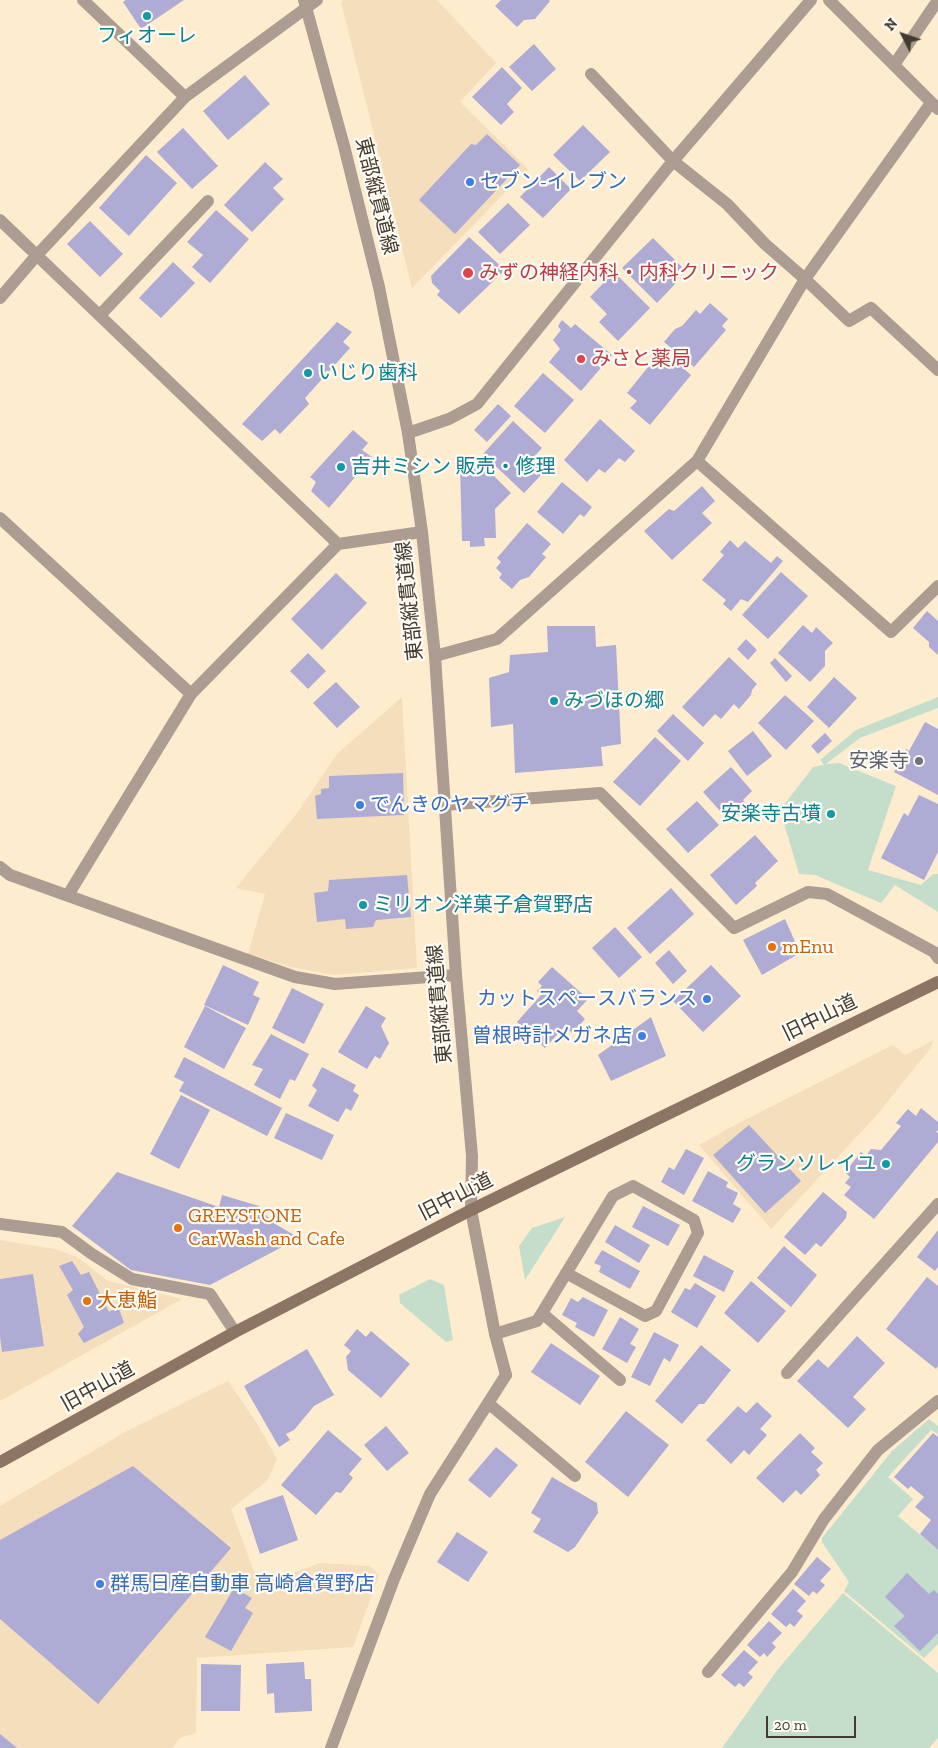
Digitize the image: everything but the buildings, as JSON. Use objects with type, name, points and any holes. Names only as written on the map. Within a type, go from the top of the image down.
[{"type":"main road","name":"旧中山道","points":[[0,1462],[235,1332],[471,1210],[938,982]]},
{"type":"street","points":[[83,0],[185,97]]},
{"type":"street","points":[[408,433],[449,419],[477,404],[673,161],[811,0]]},
{"type":"street","points":[[435,656],[498,639],[697,461],[805,279],[934,106],[829,0]]},
{"type":"street","points":[[894,65],[938,0]]},
{"type":"street","points":[[0,298],[37,255],[185,97],[309,2]]},
{"type":"street","name":"東部縦貫道線","points":[[309,2],[379,288],[408,433],[422,532],[435,656],[456,975],[472,1156],[471,1210],[495,1334],[506,1375],[488,1403]]},
{"type":"street","points":[[591,74],[673,161],[727,204],[764,244],[805,279],[849,321],[871,308],[938,370]]},
{"type":"street","points":[[100,315],[208,201]]},
{"type":"street","points":[[0,220],[338,544]]},
{"type":"street","points":[[697,461],[891,632],[938,586]]},
{"type":"street","points":[[0,518],[191,694]]},
{"type":"street","points":[[68,895],[191,694],[338,544],[422,532]]},
{"type":"street","points":[[444,805],[600,793],[734,928],[808,892],[827,894],[934,952],[938,958]]},
{"type":"street","points":[[0,868],[10,875],[295,977],[335,984],[456,975]]},
{"type":"street","points":[[495,1334],[537,1322],[566,1273],[613,1196],[633,1186],[694,1220],[698,1233],[656,1311],[645,1316],[566,1273]]},
{"type":"street","points":[[787,1372],[938,1204]]},
{"type":"street","points":[[0,1224],[62,1232],[92,1254],[132,1279],[210,1294],[235,1332]]},
{"type":"street","points":[[542,1313],[620,1380]]},
{"type":"street","points":[[708,1672],[792,1572],[824,1519],[878,1450],[938,1401]]},
{"type":"street","points":[[331,1748],[391,1588],[430,1494],[488,1403],[575,1476]]},
{"type":"shaded area","points":[[343,0],[437,0],[496,63],[460,102],[528,169],[412,288],[341,2]]},
{"type":"shaded area","points":[[402,697],[417,968],[334,975],[291,967],[248,954],[265,894],[236,888],[297,813],[337,754]]},
{"type":"shaded area","points":[[934,1040],[930,1049],[876,1116],[771,1229],[699,1145],[893,1045],[905,1055]]},
{"type":"shaded area","points":[[0,1240],[55,1249],[77,1257],[108,1281],[182,1299],[0,1401]]},
{"type":"shaded area","points":[[228,1381],[256,1422],[277,1459],[267,1481],[231,1509],[259,1585],[320,1563],[370,1566],[379,1575],[353,1647],[197,1658],[196,1733],[180,1738],[172,1748],[0,1748],[0,1506],[127,1431]]},
{"type":"green space","points":[[938,697],[938,708],[860,738],[826,764],[839,763],[896,786],[868,870],[921,885],[933,874],[938,874],[938,912],[895,885],[881,903],[815,875],[799,874],[780,810],[813,767],[824,765],[820,760],[856,730]]},
{"type":"green space","points":[[565,1217],[525,1280],[519,1246],[532,1228]]},
{"type":"green space","points":[[430,1279],[444,1285],[453,1340],[446,1342],[400,1303],[399,1295]]},
{"type":"green space","points":[[929,1419],[938,1426],[938,1434],[931,1430],[888,1477],[913,1499],[898,1516],[938,1550],[938,1644],[924,1658],[844,1591],[849,1582],[822,1542],[822,1538],[892,1451]]},
{"type":"green space","points":[[843,1593],[938,1673],[938,1738],[929,1748],[722,1748],[778,1669]]},
{"type":"place","name":"フィオーレ","points":[[147,16]]},
{"type":"place","name":"セブン-イレブン","points":[[470,182]]},
{"type":"place","name":"みずの神経内科・内科クリニック","points":[[468,273]]},
{"type":"place","name":"みさと薬局","points":[[581,359]]},
{"type":"place","name":"いじり歯科","points":[[308,373]]},
{"type":"place","name":"吉井ミシン 販売・修理","points":[[341,467]]},
{"type":"place","name":"みづほの郷","points":[[554,701]]},
{"type":"place","name":"安楽寺","points":[[919,761]]},
{"type":"place","name":"でんきのヤマグチ","points":[[360,805]]},
{"type":"place","name":"安楽寺古墳","points":[[831,814]]},
{"type":"place","name":"ミリオン洋菓子倉賀野店","points":[[363,905]]},
{"type":"place","name":"mEnu","points":[[772,947]]},
{"type":"place","name":"カットスペースバランス","points":[[707,999]]},
{"type":"place","name":"曽根時計メガネ店","points":[[642,1036]]},
{"type":"place","name":"グランソレイユ","points":[[886,1164]]},
{"type":"place","name":"GREYSTONE CarWash and Cafe","points":[[178,1228]]},
{"type":"place","name":"大恵鮨","points":[[87,1301]]},
{"type":"place","name":"群馬日産自動車 高崎倉賀野店","points":[[100,1584]]}]
